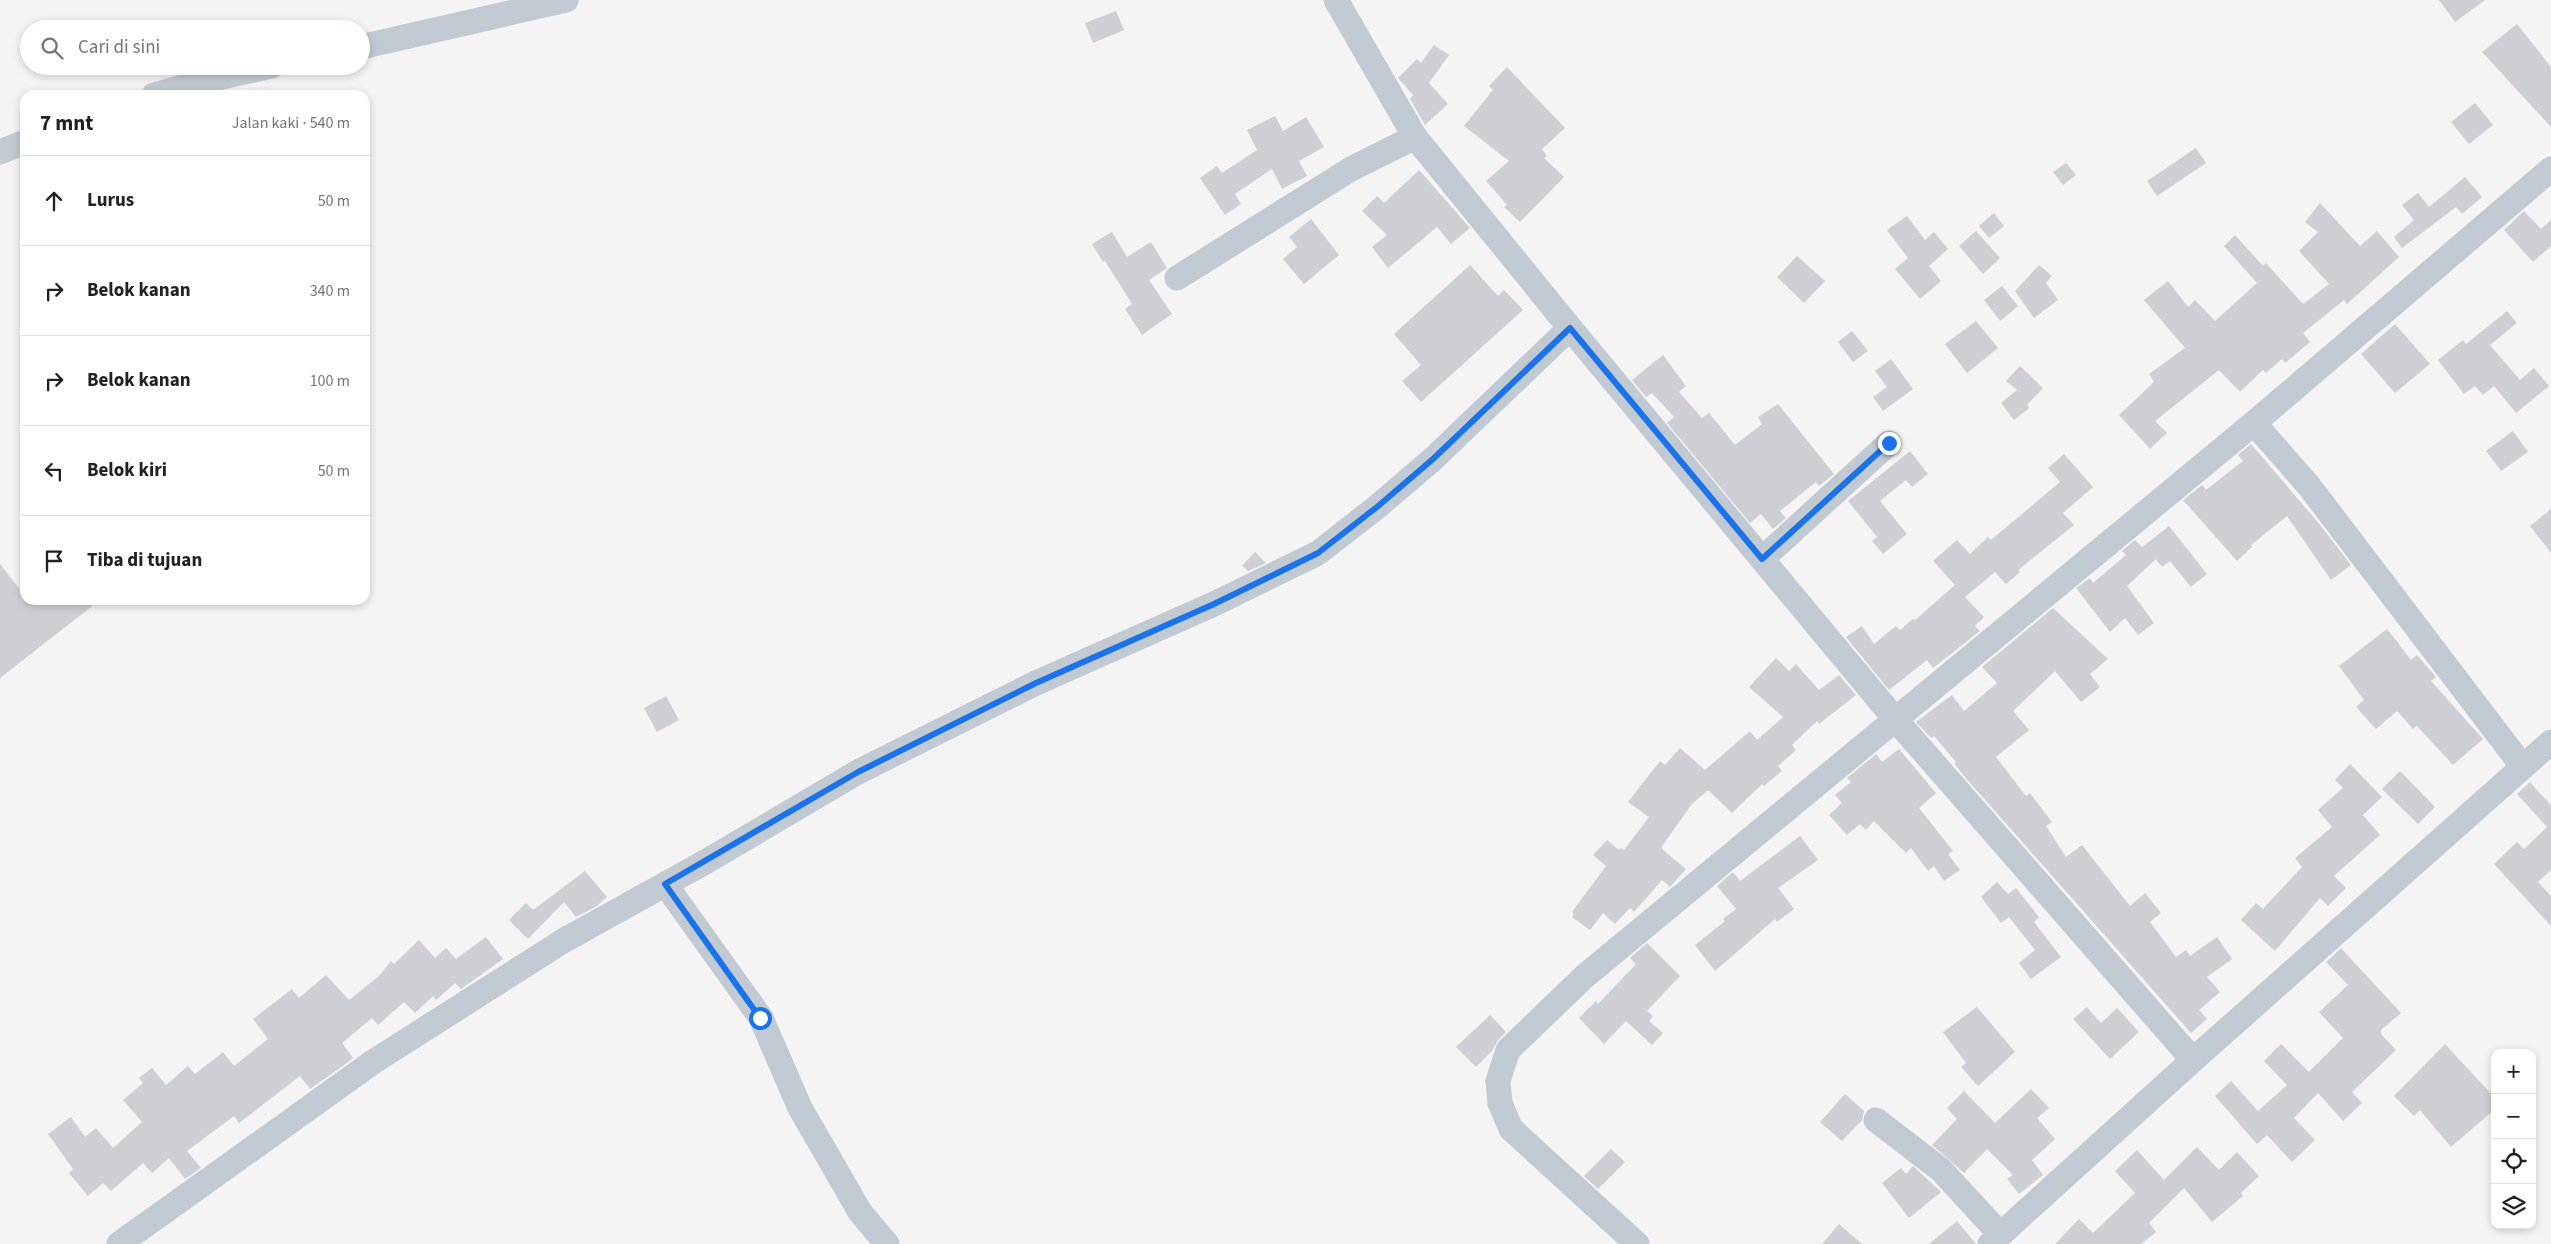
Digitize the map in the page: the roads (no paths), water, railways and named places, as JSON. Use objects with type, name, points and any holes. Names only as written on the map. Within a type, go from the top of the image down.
[{"type":"street","points":[[370,45],[566,0]]},
{"type":"street","points":[[1336,0],[1415,137],[1570,328],[1895,719],[2192,1060]]},
{"type":"street","points":[[172,90],[231,75]]},
{"type":"street","points":[[1177,278],[1351,169],[1415,137]]},
{"type":"street","points":[[0,152],[20,144]]},
{"type":"street","points":[[1637,1244],[1511,1129],[1500,1103],[1498,1081],[1508,1050],[1585,976],[2254,423],[2551,169]]},
{"type":"street","points":[[119,1244],[373,1062],[563,941],[875,763],[1036,683],[1214,604],[1318,553],[1377,507],[1433,459],[1570,328]]},
{"type":"street","points":[[2254,423],[2309,486],[2523,767]]},
{"type":"street","points":[[1762,559],[1889,443]]},
{"type":"street","points":[[1876,1120],[1941,1170],[1995,1239],[2192,1060],[2551,742]]},
{"type":"street","points":[[665,884],[760,1018],[800,1108],[860,1212],[887,1244]]}]
